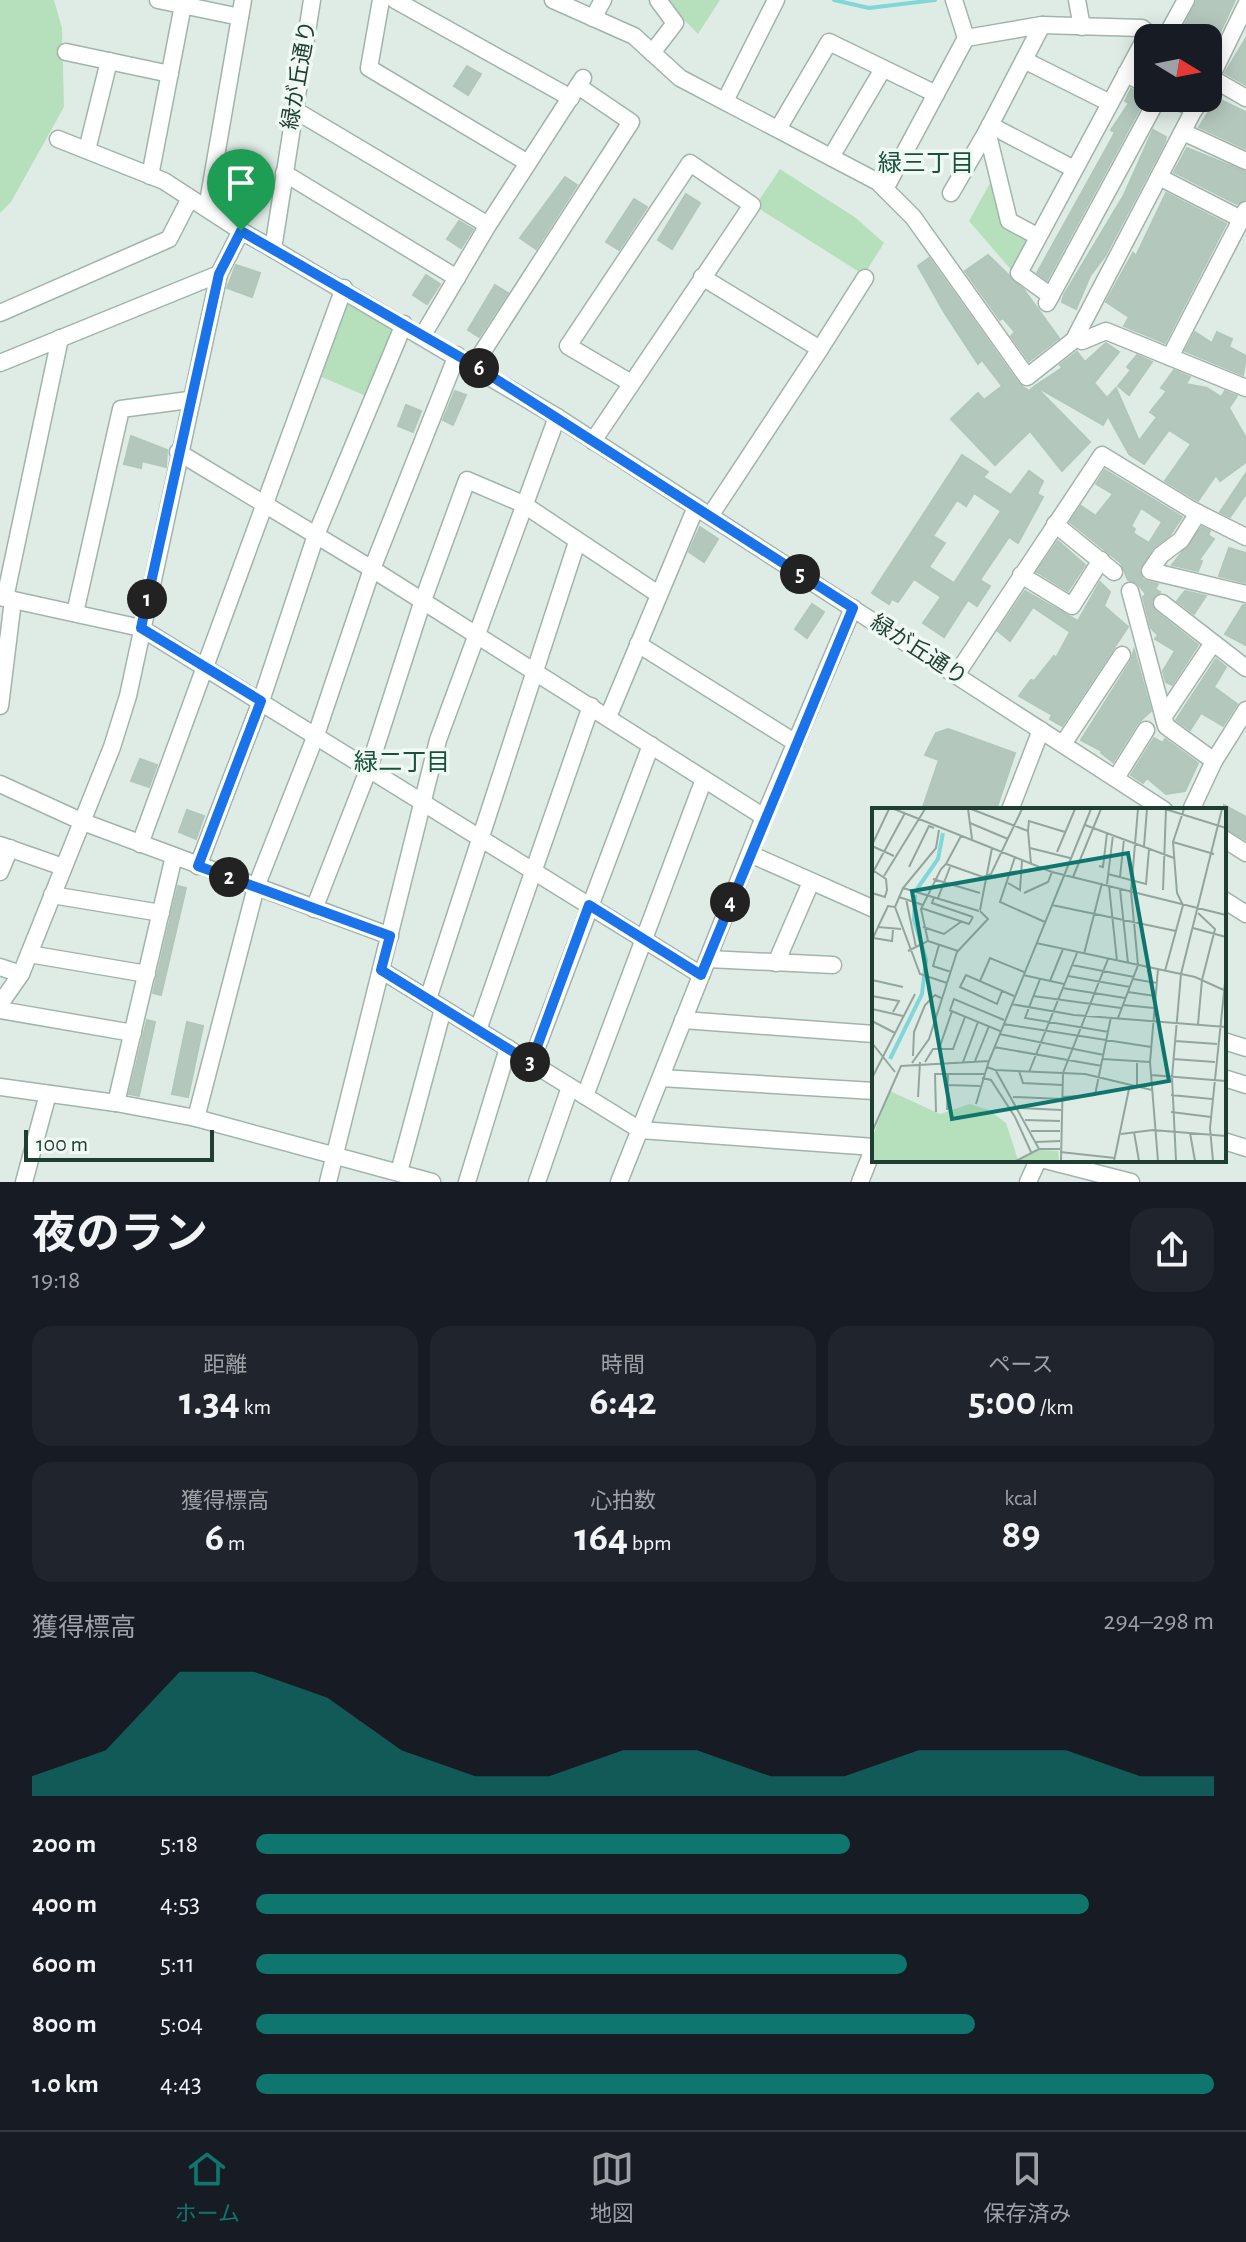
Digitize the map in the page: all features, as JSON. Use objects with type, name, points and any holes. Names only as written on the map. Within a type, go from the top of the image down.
[{"type":"street","points":[[158,0],[240,17]]},
{"type":"street","points":[[207,208],[243,0]]},
{"type":"street","name":"緑が丘通り","points":[[312,0],[273,249],[344,288],[557,417],[1161,808]]},
{"type":"street","points":[[381,0],[369,68],[528,163]]},
{"type":"street","points":[[395,0],[578,87],[631,122],[474,365]]},
{"type":"street","points":[[553,0],[634,36],[680,78],[831,157],[885,189],[913,217],[1027,377],[1077,339],[1106,331],[1246,388]]},
{"type":"street","points":[[593,18],[603,0]]},
{"type":"street","points":[[652,53],[675,23],[658,0]]},
{"type":"street","points":[[725,101],[776,0]]},
{"type":"street","points":[[1077,0],[1082,27]]},
{"type":"street","points":[[1173,24],[1186,0]]},
{"type":"street","points":[[885,189],[966,38],[955,3]]},
{"type":"street","points":[[150,176],[183,5]]},
{"type":"street","points":[[1222,53],[1241,16]]},
{"type":"street","points":[[951,193],[1042,25]]},
{"type":"street","points":[[966,38],[1042,25],[1134,28]]},
{"type":"street","points":[[778,129],[829,42],[936,94]]},
{"type":"street","points":[[66,52],[170,74]]},
{"type":"street","points":[[1024,60],[1110,103]]},
{"type":"street","points":[[87,150],[109,61]]},
{"type":"street","points":[[1134,61],[1019,273],[1049,299],[1150,112]]},
{"type":"street","points":[[831,157],[883,69]]},
{"type":"street","points":[[1126,73],[1134,78]]},
{"type":"street","points":[[1222,86],[1246,98]]},
{"type":"street","points":[[423,335],[488,225],[578,87]]},
{"type":"street","points":[[293,109],[488,225]]},
{"type":"street","points":[[1077,339],[1193,112]]},
{"type":"street","points":[[988,128],[1074,169]]},
{"type":"street","points":[[988,128],[1009,221],[1037,236]]},
{"type":"street","points":[[1183,132],[1246,161]]},
{"type":"street","points":[[58,139],[150,176],[273,249]]},
{"type":"street","points":[[593,441],[752,205],[690,163],[568,346],[631,383]]},
{"type":"street","points":[[284,173],[457,278]]},
{"type":"street","points":[[1159,177],[1244,214],[1170,357]]},
{"type":"street","points":[[0,313],[169,239],[190,198]]},
{"type":"street","points":[[0,1004],[21,974],[83,822],[128,696],[189,400],[219,274],[241,231]]},
{"type":"street","points":[[0,363],[219,274]]},
{"type":"street","points":[[702,277],[820,349]]},
{"type":"street","points":[[710,516],[865,278]]},
{"type":"street","points":[[140,844],[344,288]]},
{"type":"street","points":[[198,866],[261,701],[316,535],[404,324]]},
{"type":"street","points":[[0,706],[6,598],[60,338]]},
{"type":"street","points":[[196,1118],[256,887],[316,735],[372,569],[457,355]]},
{"type":"street","points":[[75,613],[121,409],[189,400]]},
{"type":"street","points":[[328,1182],[438,740],[557,417]]},
{"type":"street","points":[[178,452],[372,569],[764,817]]},
{"type":"street","points":[[956,675],[1102,455],[1198,513],[1246,537]]},
{"type":"street","points":[[314,909],[369,768],[422,603],[467,480],[523,504],[658,594]]},
{"type":"street","points":[[608,717],[696,507]]},
{"type":"street","points":[[1198,513],[1181,540],[1161,555],[1150,571],[1246,594]]},
{"type":"street","points":[[1021,575],[1072,606],[1107,566],[1055,524]]},
{"type":"street","points":[[428,999],[577,542]]},
{"type":"street","points":[[1130,591],[1164,716],[1173,734],[1214,761]]},
{"type":"street","points":[[6,598],[141,628],[701,975]]},
{"type":"street","points":[[1162,603],[1246,668]]},
{"type":"street","points":[[619,1182],[764,817],[853,608]]},
{"type":"street","points":[[1164,716],[1213,643]]},
{"type":"street","points":[[638,644],[796,743]]},
{"type":"street","points":[[1063,744],[1122,655]]},
{"type":"street","points":[[478,1030],[591,706]]},
{"type":"street","points":[[1192,808],[1214,761],[1246,710]]},
{"type":"street","points":[[1011,808],[1041,730]]},
{"type":"street","points":[[1116,778],[1146,730]]},
{"type":"street","points":[[531,1063],[651,745]]},
{"type":"street","points":[[537,1182],[642,939],[704,779]]},
{"type":"street","points":[[0,784],[83,822],[390,936]]},
{"type":"street","points":[[1226,840],[1246,853]]},
{"type":"street","points":[[0,872],[5,846],[63,867]]},
{"type":"street","points":[[750,854],[872,908]]},
{"type":"street","points":[[116,1103],[174,856]]},
{"type":"street","points":[[776,963],[811,882]]},
{"type":"street","points":[[52,895],[161,913]]},
{"type":"street","points":[[1226,901],[1246,914]]},
{"type":"street","points":[[29,954],[147,974]]},
{"type":"street","points":[[708,959],[833,965]]},
{"type":"street","points":[[0,967],[21,974]]},
{"type":"street","points":[[381,970],[640,1130],[872,1147]]},
{"type":"street","points":[[399,1172],[443,1009]]},
{"type":"street","points":[[0,1010],[133,1033]]},
{"type":"street","points":[[683,1020],[872,1034]]},
{"type":"street","points":[[1226,1042],[1246,1048]]},
{"type":"street","points":[[467,1182],[508,1048]]},
{"type":"street","points":[[661,1078],[872,1091]]},
{"type":"street","points":[[1226,1079],[1246,1085]]},
{"type":"street","points":[[0,1087],[196,1118],[432,1182]]},
{"type":"street","points":[[24,1182],[48,1094]]},
{"type":"street","points":[[1226,1142],[1246,1148]]},
{"type":"street","points":[[860,1182],[872,1152]]},
{"type":"street","points":[[1028,1182],[1037,1162]]},
{"type":"street","points":[[1054,1162],[1131,1182]]},
{"type":"green space","points":[[0,0],[54,0],[62,28],[64,107],[11,202],[0,213]]},
{"type":"green space","points":[[665,0],[720,0],[698,34]]},
{"type":"green space","points":[[780,169],[856,218],[884,243],[864,275],[755,206]]},
{"type":"green space","points":[[990,183],[996,186],[1028,243],[1013,272],[969,221]]},
{"type":"green space","points":[[345,296],[393,325],[366,396],[317,375]]},
{"type":"building","points":[[1197,0],[1235,0],[1222,28],[1222,24],[1185,24]]},
{"type":"building","points":[[1246,38],[1246,85],[1225,73]]},
{"type":"building","points":[[467,66],[481,74],[468,95],[454,86]]},
{"type":"building","points":[[1131,89],[1134,91],[1134,112],[1138,112],[1047,280],[1037,273],[1112,138],[1115,132],[1111,130],[1129,103],[1125,101]]},
{"type":"building","points":[[1222,101],[1246,112],[1246,149],[1199,127],[1208,112],[1222,112]]},
{"type":"building","points":[[1153,130],[1166,137],[1164,144],[1105,256],[1090,276],[1076,309],[1062,302],[1064,295],[1124,195]]},
{"type":"building","points":[[1187,148],[1246,172],[1246,199],[1237,204],[1174,172]]},
{"type":"building","points":[[226,162],[244,164],[241,194],[221,192]]},
{"type":"building","points":[[565,177],[577,185],[536,249],[520,238]]},
{"type":"building","points":[[1166,193],[1226,224],[1165,343],[1124,326],[1129,317],[1106,302],[1133,253],[1136,256]]},
{"type":"building","points":[[686,194],[700,203],[672,249],[658,240]]},
{"type":"building","points":[[634,199],[647,207],[619,250],[606,242]]},
{"type":"building","points":[[459,221],[473,229],[461,248],[447,239]]},
{"type":"building","points":[[988,255],[1024,290],[1059,338],[1029,361],[1011,336],[1015,332],[1003,318],[1000,320],[965,271]]},
{"type":"building","points":[[929,258],[1018,383],[1029,391],[1035,386],[1090,442],[1062,471],[1030,431],[995,465],[951,419],[978,393],[984,400],[1002,386],[982,360],[978,364],[944,312],[918,266]]},
{"type":"building","points":[[236,265],[260,273],[252,297],[227,288]]},
{"type":"building","points":[[426,275],[440,284],[427,304],[413,295]]},
{"type":"building","points":[[495,285],[508,293],[479,337],[468,330]]},
{"type":"building","points":[[1195,332],[1212,343],[1217,332],[1232,339],[1229,347],[1246,356],[1243,375],[1185,351]]},
{"type":"building","points":[[1106,343],[1119,352],[1094,383],[1107,398],[1116,388],[1139,441],[1157,417],[1150,412],[1167,391],[1161,388],[1174,370],[1190,377],[1186,384],[1207,388],[1221,397],[1225,391],[1237,396],[1229,408],[1246,438],[1246,462],[1220,481],[1216,475],[1198,501],[1165,481],[1191,444],[1169,430],[1144,464],[1129,454],[1108,416],[1103,425],[1035,386],[1062,368],[1060,365],[1077,352],[1085,362]]},
{"type":"building","points":[[1137,355],[1152,362],[1129,395],[1118,386],[1131,370],[1127,367]]},
{"type":"building","points":[[455,391],[466,395],[453,425],[443,420]]},
{"type":"building","points":[[406,405],[421,411],[413,432],[398,426]]},
{"type":"building","points":[[131,436],[167,450],[166,467],[142,461],[141,468],[124,464]]},
{"type":"building","points":[[962,455],[988,472],[983,477],[1011,495],[1029,471],[1043,481],[1037,494],[1043,497],[1018,543],[1009,537],[980,580],[990,586],[977,606],[968,600],[944,637],[923,623],[941,597],[914,579],[898,602],[892,599],[889,604],[872,593]],"holes":[[[974,493],[1001,511],[954,583],[929,567],[945,543],[933,536],[957,500],[966,506]]]},
{"type":"building","points":[[1105,470],[1182,517],[1170,535],[1152,549],[1139,570],[1143,580],[1158,584],[1155,589],[1160,592],[1151,602],[1155,611],[1198,645],[1172,685],[1166,682],[1163,671],[1175,651],[1155,639],[1158,635],[1151,628],[1143,597],[1146,594],[1137,583],[1128,580],[1121,563],[1070,522],[1081,506],[1102,520],[1097,514],[1113,494],[1096,484]],"holes":[[[1141,508],[1162,522],[1149,543],[1133,533],[1135,529],[1131,526]]]},
{"type":"building","points":[[1246,473],[1246,494],[1230,517],[1220,512]]},
{"type":"building","points":[[700,527],[718,539],[704,562],[689,552]]},
{"type":"building","points":[[1202,527],[1210,531],[1208,535],[1214,539],[1199,560],[1202,561],[1198,571],[1172,565]]},
{"type":"building","points":[[1058,541],[1085,565],[1068,591],[1037,572]]},
{"type":"building","points":[[1229,548],[1246,553],[1246,583],[1219,576]]},
{"type":"building","points":[[1100,582],[1110,592],[1104,606],[1128,627],[1062,726],[1050,719],[1052,715],[1019,696],[1054,656],[1056,658],[1070,632],[1033,607],[1010,641],[998,631],[1025,591],[1078,621]]},
{"type":"building","points":[[1185,591],[1206,596],[1194,614],[1177,601]]},
{"type":"building","points":[[812,604],[824,612],[807,638],[795,629]]},
{"type":"building","points":[[1243,605],[1246,605],[1246,645],[1225,634]]},
{"type":"building","points":[[1134,650],[1151,711],[1137,724],[1113,762],[1102,751],[1081,740],[1131,661]]},
{"type":"building","points":[[1216,659],[1226,667],[1214,687],[1237,704],[1223,726],[1201,713],[1190,730],[1176,720]]},
{"type":"building","points":[[948,729],[1015,753],[997,808],[923,808],[939,760],[925,755],[936,733]]},
{"type":"building","points":[[1154,738],[1163,743],[1165,739],[1198,763],[1185,791],[1166,794],[1147,778],[1143,783],[1131,775]]},
{"type":"building","points":[[140,759],[157,765],[149,787],[131,781]]},
{"type":"building","points":[[1224,805],[1246,817],[1246,840],[1226,829]]},
{"type":"building","points":[[187,810],[204,816],[196,839],[179,832]]},
{"type":"building","points":[[178,886],[186,888],[161,995],[153,993]]},
{"type":"building","points":[[147,1020],[155,1022],[139,1096],[129,1094]]},
{"type":"building","points":[[187,1022],[203,1026],[188,1097],[172,1094]]},
{"type":"waterway","points":[[834,0],[869,8],[935,0]]},
{"type":"district","name":"緑三丁目","points":[[926,164]]},
{"type":"district","name":"緑二丁目","points":[[402,763]]},
{"type":"route","points":[[241,231],[474,365],[853,608],[701,975],[589,905],[531,1063],[381,970],[390,936],[198,866],[261,701],[141,628],[219,274],[241,231]]}]
